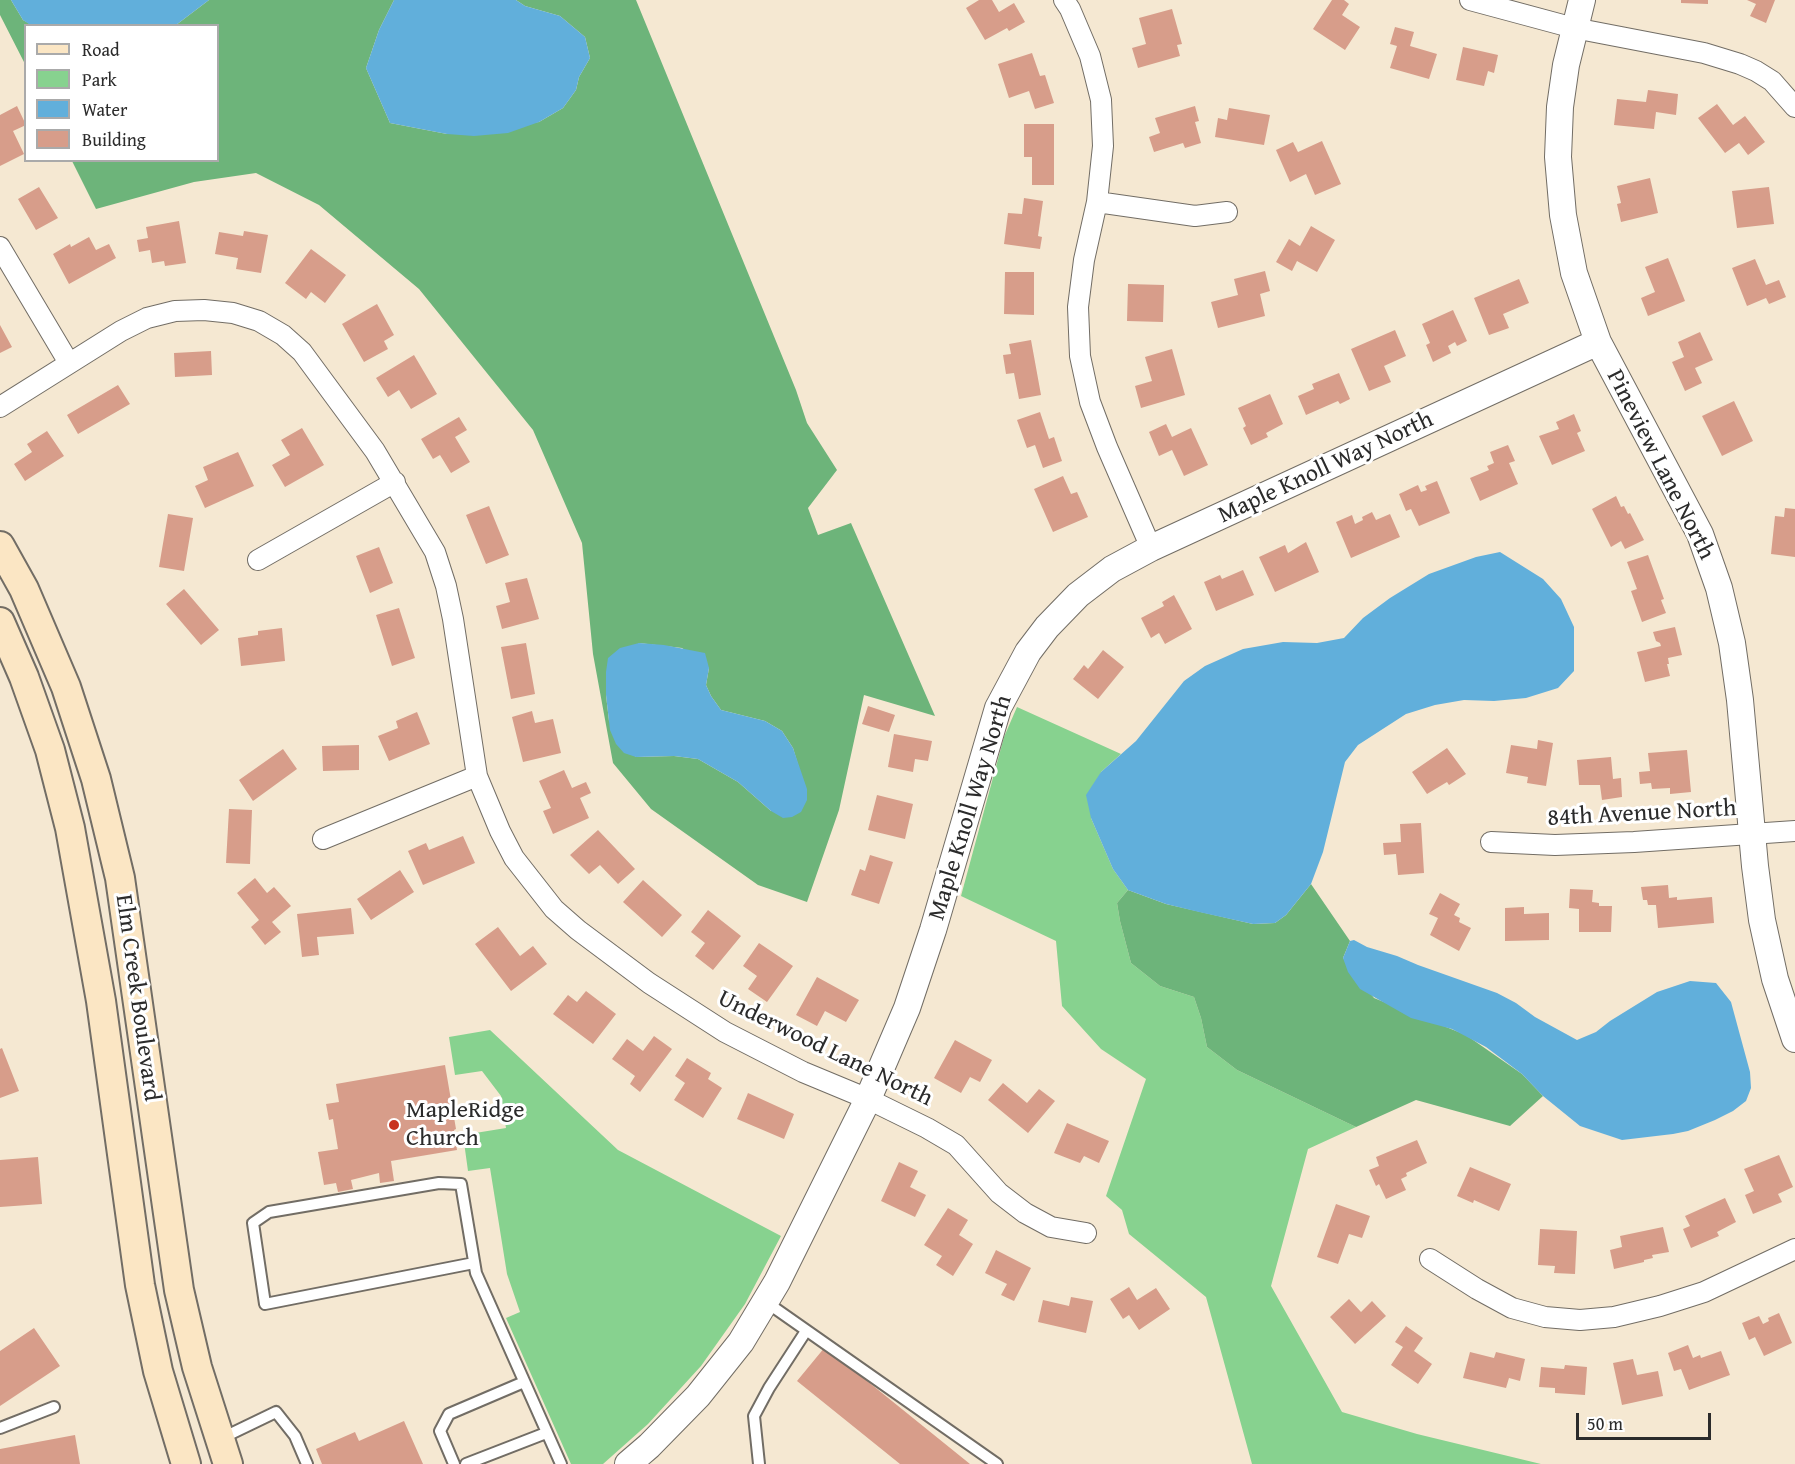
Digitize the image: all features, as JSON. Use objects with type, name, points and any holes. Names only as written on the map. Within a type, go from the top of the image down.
[{"type":"main road","name":"Elm Creek Boulevard","points":[[0,546],[24,589],[66,687],[96,779],[120,878],[179,1290],[197,1367],[224,1452]]},
{"type":"main road","name":"Elm Creek Boulevard","points":[[0,622],[24,677],[50,750],[70,828],[101,1001],[140,1285],[158,1371],[186,1464]]},
{"type":"street","points":[[1064,0],[1090,56],[1101,100],[1103,146],[1097,202],[1084,260],[1078,307],[1080,356],[1090,402],[1151,548]]},
{"type":"street","points":[[1470,0],[1574,28],[1704,53],[1740,64],[1772,81],[1795,107]]},
{"type":"street","name":"Pineview Lane North","points":[[1582,0],[1566,66],[1560,107],[1558,157],[1563,215],[1574,273],[1598,342],[1700,534],[1719,588],[1732,643],[1740,700],[1762,920],[1775,979],[1795,1039]]},
{"type":"street","points":[[1097,202],[1195,216],[1227,212]]},
{"type":"street","points":[[0,247],[69,363]]},
{"type":"street","name":"Underwood Lane North","points":[[0,407],[121,331],[147,318],[175,311],[204,310],[233,313],[283,335],[302,352],[319,374],[395,482],[435,552],[446,586],[477,776],[514,858],[554,909],[578,930],[649,983],[724,1032],[803,1072],[868,1099],[927,1128],[956,1145],[999,1192],[1025,1213],[1051,1227],[1086,1233]]},
{"type":"street","name":"Maple Knoll Way North","points":[[628,1464],[698,1396],[741,1342],[777,1281],[868,1099],[907,1008],[933,930],[998,708],[1034,644],[1078,595],[1112,568],[1598,342]]},
{"type":"street","points":[[258,560],[395,482]]},
{"type":"street","points":[[323,839],[477,776]]},
{"type":"street","name":"84th Avenue North","points":[[1491,842],[1566,844],[1634,842],[1795,831]]},
{"type":"street","points":[[1430,1259],[1512,1308],[1545,1317],[1580,1320],[1614,1317],[1704,1292],[1795,1249]]},
{"type":"lane","points":[[474,1263],[266,1304],[253,1223],[269,1212],[439,1183],[461,1184],[476,1273],[561,1464]]},
{"type":"lane","points":[[765,1302],[997,1464]]},
{"type":"lane","points":[[759,1464],[754,1416],[769,1388],[806,1331]]},
{"type":"lane","points":[[454,1464],[440,1431],[449,1414],[524,1382]]},
{"type":"lane","points":[[0,1428],[54,1407]]},
{"type":"lane","points":[[224,1452],[276,1413],[296,1436],[307,1464]]},
{"type":"lane","points":[[466,1464],[546,1433]]},
{"type":"green space","points":[[0,0],[11,0],[23,20],[30,24],[24,24],[24,62],[0,15]]},
{"type":"green space","points":[[209,0],[394,0],[379,30],[366,68],[390,123],[447,134],[539,122],[563,108],[576,90],[579,77],[590,58],[585,37],[560,16],[525,6],[516,0],[636,0],[796,390],[807,423],[837,470],[808,508],[818,535],[851,523],[935,716],[864,695],[839,810],[807,902],[758,885],[651,809],[613,763],[593,654],[582,543],[533,430],[419,289],[319,205],[256,173],[194,182],[96,209],[72,162],[219,162],[219,24],[177,24]],"holes":[[[639,643],[682,648],[709,668],[706,685],[721,710],[765,721],[782,731],[793,748],[799,768],[771,811],[738,782],[698,759],[674,756],[636,757],[609,721],[606,695]]]},
{"type":"green space","points":[[1017,707],[1121,754],[1101,772],[1091,818],[1113,869],[1128,890],[1117,903],[1131,963],[1160,986],[1194,997],[1207,1047],[1237,1070],[1356,1127],[1308,1149],[1271,1286],[1342,1412],[1417,1434],[1541,1464],[1252,1464],[1206,1297],[1129,1234],[1122,1210],[1106,1196],[1146,1079],[1101,1049],[1062,1006],[1056,941],[961,896],[1004,737]]},
{"type":"green space","points":[[1311,884],[1350,941],[1343,958],[1374,998],[1466,1035],[1522,1074],[1543,1096],[1510,1126],[1416,1100],[1356,1127],[1237,1070],[1207,1047],[1194,997],[1160,986],[1131,963],[1117,903],[1128,890],[1166,904],[1253,924],[1275,923],[1286,915]]},
{"type":"green space","points":[[490,1030],[618,1150],[781,1236],[745,1304],[701,1366],[648,1424],[603,1464],[571,1464],[506,1318],[520,1312],[507,1274],[490,1168],[468,1171],[463,1135],[506,1128],[501,1096],[482,1071],[455,1075],[449,1037]]},
{"type":"water","points":[[11,0],[209,0],[177,24],[29,24],[23,20]]},
{"type":"water","points":[[394,0],[516,0],[525,6],[560,16],[585,37],[590,58],[579,77],[576,90],[563,108],[539,122],[508,133],[474,136],[447,134],[390,123],[366,68],[379,30]]},
{"type":"water","points":[[1500,552],[1543,579],[1561,599],[1574,627],[1574,671],[1558,688],[1526,698],[1494,701],[1464,700],[1435,705],[1406,714],[1358,745],[1345,762],[1323,852],[1311,884],[1286,915],[1275,923],[1253,924],[1199,912],[1166,904],[1128,890],[1113,869],[1091,818],[1086,795],[1101,772],[1136,741],[1184,681],[1205,666],[1243,649],[1283,642],[1317,643],[1344,638],[1363,618],[1429,574],[1476,557]]},
{"type":"water","points":[[639,643],[705,653],[709,668],[706,685],[721,710],[765,721],[782,731],[793,748],[807,789],[807,800],[801,812],[792,817],[783,818],[771,811],[738,782],[698,759],[674,756],[636,757],[624,753],[616,744],[610,730],[606,672],[608,658],[620,648]]},
{"type":"water","points":[[1354,940],[1367,947],[1497,993],[1577,1040],[1596,1032],[1657,992],[1690,981],[1716,983],[1731,1002],[1750,1072],[1751,1088],[1746,1101],[1715,1120],[1688,1131],[1673,1134],[1622,1140],[1580,1126],[1543,1096],[1522,1074],[1486,1047],[1452,1029],[1411,1018],[1360,989],[1348,972],[1343,958],[1350,941]]},
{"type":"building","points":[[979,0],[992,0],[999,12],[1014,3],[1025,22],[1009,31],[1007,28],[985,40],[966,8]]},
{"type":"building","points":[[1332,0],[1344,0],[1349,4],[1342,15],[1360,27],[1345,50],[1313,29]]},
{"type":"building","points":[[1681,0],[1708,0],[1708,4],[1681,3]]},
{"type":"building","points":[[1747,0],[1775,0],[1766,23],[1750,16],[1756,4]]},
{"type":"building","points":[[1172,9],[1182,44],[1177,45],[1180,56],[1138,68],[1132,48],[1146,44],[1139,18]]},
{"type":"building","points":[[1395,27],[1414,32],[1410,46],[1437,54],[1429,79],[1390,68],[1397,46],[1390,44]]},
{"type":"building","points":[[1463,47],[1498,55],[1494,73],[1488,71],[1484,86],[1456,80]]},
{"type":"building","points":[[1032,53],[1040,76],[1045,75],[1054,103],[1035,109],[1029,91],[1009,98],[998,64]]},
{"type":"building","points":[[1648,90],[1678,94],[1676,115],[1656,112],[1654,129],[1614,125],[1617,99],[1646,102]]},
{"type":"building","points":[[1717,104],[1733,125],[1745,116],[1765,142],[1748,155],[1739,143],[1725,153],[1698,118]]},
{"type":"building","points":[[17,106],[24,126],[13,131],[24,154],[0,166],[0,115]]},
{"type":"building","points":[[1195,106],[1199,121],[1195,122],[1201,143],[1185,148],[1183,143],[1154,152],[1149,137],[1160,133],[1155,118]]},
{"type":"building","points":[[1229,108],[1270,115],[1264,145],[1215,137],[1218,118],[1227,120]]},
{"type":"building","points":[[1024,124],[1054,124],[1054,185],[1032,185],[1032,157],[1024,157]]},
{"type":"building","points":[[1322,141],[1341,184],[1315,195],[1306,174],[1290,182],[1276,150],[1293,142],[1298,152]]},
{"type":"building","points":[[1650,178],[1658,213],[1621,222],[1617,204],[1621,203],[1617,186]]},
{"type":"building","points":[[39,187],[58,218],[36,230],[18,199]]},
{"type":"building","points":[[1769,187],[1774,224],[1737,228],[1732,191]]},
{"type":"building","points":[[1024,198],[1043,201],[1038,236],[1042,237],[1040,249],[1004,244],[1008,213],[1022,214]]},
{"type":"building","points":[[179,221],[186,263],[165,266],[164,261],[152,263],[150,250],[139,252],[137,240],[148,238],[146,227]]},
{"type":"building","points":[[1311,226],[1335,240],[1317,272],[1297,261],[1292,271],[1276,262],[1289,239],[1300,246]]},
{"type":"building","points":[[244,231],[268,235],[261,273],[236,269],[238,258],[215,254],[219,232],[243,236]]},
{"type":"building","points":[[89,237],[96,250],[109,244],[116,258],[69,284],[53,254]]},
{"type":"building","points":[[311,249],[346,275],[325,303],[311,292],[306,299],[285,283]]},
{"type":"building","points":[[1668,258],[1685,301],[1648,316],[1641,298],[1655,292],[1645,267]]},
{"type":"building","points":[[1755,259],[1766,285],[1779,280],[1786,297],[1769,304],[1766,298],[1747,306],[1732,268]]},
{"type":"building","points":[[1265,271],[1270,291],[1260,294],[1265,316],[1218,328],[1211,302],[1238,295],[1234,279]]},
{"type":"building","points":[[1005,272],[1034,272],[1034,315],[1004,314]]},
{"type":"building","points":[[1519,279],[1529,303],[1503,314],[1509,328],[1489,335],[1474,298]]},
{"type":"building","points":[[1128,284],[1164,285],[1163,322],[1127,321]]},
{"type":"building","points":[[377,304],[394,335],[384,341],[388,349],[364,362],[342,324]]},
{"type":"building","points":[[1453,310],[1467,341],[1457,346],[1455,342],[1448,346],[1451,353],[1433,362],[1426,345],[1430,343],[1422,324]]},
{"type":"building","points":[[0,325],[12,347],[0,353]]},
{"type":"building","points":[[1395,330],[1406,356],[1384,366],[1391,382],[1369,391],[1351,349]]},
{"type":"building","points":[[1700,332],[1713,360],[1695,368],[1702,383],[1685,391],[1672,362],[1684,357],[1678,342]]},
{"type":"building","points":[[1031,340],[1041,395],[1019,399],[1014,373],[1006,374],[1003,355],[1011,354],[1009,344]]},
{"type":"building","points":[[1172,349],[1185,395],[1141,408],[1135,386],[1152,381],[1145,357]]},
{"type":"building","points":[[211,351],[212,375],[175,377],[174,353]]},
{"type":"building","points":[[414,355],[437,394],[411,409],[399,390],[388,397],[376,378]]},
{"type":"building","points":[[1339,373],[1350,399],[1340,404],[1338,401],[1306,415],[1298,396],[1314,389],[1312,384]]},
{"type":"building","points":[[118,385],[130,404],[78,434],[67,415]]},
{"type":"building","points":[[1270,394],[1283,424],[1266,433],[1268,437],[1251,445],[1243,428],[1246,426],[1238,408]]},
{"type":"building","points":[[1734,401],[1753,441],[1722,456],[1702,416]]},
{"type":"building","points":[[1040,412],[1049,439],[1054,437],[1062,461],[1043,468],[1035,445],[1027,448],[1017,420]]},
{"type":"building","points":[[1574,414],[1581,431],[1577,433],[1585,451],[1552,465],[1539,436],[1559,429],[1556,422]]},
{"type":"building","points":[[459,417],[467,430],[455,437],[470,462],[451,473],[440,455],[433,459],[421,439]]},
{"type":"building","points":[[1166,424],[1172,437],[1191,428],[1208,465],[1184,476],[1172,450],[1159,456],[1149,432]]},
{"type":"building","points":[[302,428],[324,465],[285,487],[272,465],[290,455],[281,440]]},
{"type":"building","points":[[47,431],[64,456],[25,481],[14,464],[32,452],[27,444]]},
{"type":"building","points":[[1508,445],[1515,461],[1509,463],[1518,484],[1480,501],[1470,478],[1489,470],[1487,466],[1494,463],[1490,452]]},
{"type":"building","points":[[238,452],[254,486],[205,508],[195,486],[208,480],[203,467]]},
{"type":"building","points":[[1063,476],[1071,494],[1077,492],[1088,517],[1053,532],[1034,489]]},
{"type":"building","points":[[1437,481],[1450,513],[1419,526],[1411,509],[1406,511],[1399,494],[1418,485],[1421,492],[1427,490],[1425,486]]},
{"type":"building","points":[[1616,496],[1621,507],[1624,506],[1628,514],[1630,513],[1644,540],[1625,549],[1621,541],[1611,547],[1592,509]]},
{"type":"building","points":[[489,506],[509,555],[486,564],[466,515]]},
{"type":"building","points":[[1785,508],[1795,509],[1795,557],[1771,554],[1775,516],[1784,517]]},
{"type":"building","points":[[1372,512],[1376,520],[1390,514],[1400,537],[1351,558],[1336,522],[1352,515],[1355,524]]},
{"type":"building","points":[[168,514],[193,518],[184,571],[159,567]]},
{"type":"building","points":[[1306,542],[1319,572],[1275,592],[1259,557],[1285,545],[1288,553]]},
{"type":"building","points":[[379,547],[393,583],[370,593],[356,556]]},
{"type":"building","points":[[1648,555],[1664,599],[1661,600],[1666,613],[1642,622],[1631,591],[1637,589],[1627,562]]},
{"type":"building","points":[[1243,570],[1254,595],[1216,611],[1204,582],[1220,575],[1222,579]]},
{"type":"building","points":[[527,578],[539,619],[502,629],[496,606],[510,602],[505,583]]},
{"type":"building","points":[[184,589],[219,630],[201,645],[166,604]]},
{"type":"building","points":[[1174,595],[1192,629],[1165,644],[1159,633],[1151,638],[1141,618],[1164,606],[1162,602]]},
{"type":"building","points":[[399,608],[415,658],[392,666],[376,615]]},
{"type":"building","points":[[1675,627],[1682,655],[1668,658],[1670,676],[1645,682],[1637,652],[1661,646],[1656,641],[1653,632]]},
{"type":"building","points":[[282,628],[285,661],[241,666],[238,638],[258,635],[258,631]]},
{"type":"building","points":[[526,643],[535,694],[511,699],[501,647]]},
{"type":"building","points":[[1103,650],[1124,667],[1098,699],[1073,679],[1084,665],[1088,669]]},
{"type":"building","points":[[868,706],[895,715],[889,732],[862,724]]},
{"type":"building","points":[[532,711],[535,723],[553,719],[561,753],[523,762],[512,717]]},
{"type":"building","points":[[417,712],[430,744],[389,761],[378,736],[398,728],[396,721]]},
{"type":"building","points":[[894,734],[932,741],[928,761],[915,759],[913,772],[888,767]]},
{"type":"building","points":[[1538,740],[1553,743],[1546,786],[1527,783],[1528,777],[1506,773],[1511,745],[1537,749]]},
{"type":"building","points":[[359,745],[359,770],[323,771],[322,746]]},
{"type":"building","points":[[1447,748],[1466,774],[1449,785],[1447,782],[1427,794],[1412,772]]},
{"type":"building","points":[[283,749],[297,769],[253,801],[239,780]]},
{"type":"building","points":[[1687,750],[1691,792],[1670,794],[1670,788],[1652,789],[1651,783],[1640,784],[1639,772],[1650,771],[1648,753]]},
{"type":"building","points":[[1611,757],[1613,779],[1621,778],[1622,797],[1602,800],[1600,785],[1579,785],[1577,760]]},
{"type":"building","points":[[564,770],[572,788],[586,782],[591,793],[580,798],[589,818],[553,834],[543,811],[551,808],[539,781]]},
{"type":"building","points":[[877,795],[913,804],[905,839],[868,830]]},
{"type":"building","points":[[229,809],[252,810],[250,864],[226,863]]},
{"type":"building","points":[[1421,823],[1424,873],[1398,875],[1396,854],[1384,855],[1383,843],[1401,842],[1400,824]]},
{"type":"building","points":[[598,830],[635,869],[618,884],[600,865],[589,874],[570,855]]},
{"type":"building","points":[[463,836],[475,863],[423,885],[408,851],[426,843],[429,850]]},
{"type":"building","points":[[870,855],[893,862],[879,904],[851,895],[860,869],[865,871]]},
{"type":"building","points":[[400,870],[414,892],[371,920],[357,899]]},
{"type":"building","points":[[255,878],[267,893],[274,887],[291,906],[272,922],[281,932],[265,945],[251,927],[259,920],[237,893]]},
{"type":"building","points":[[643,880],[682,915],[662,937],[623,902]]},
{"type":"building","points":[[1668,885],[1669,898],[1677,897],[1677,900],[1712,897],[1714,923],[1658,928],[1656,905],[1648,905],[1647,900],[1643,900],[1641,887]]},
{"type":"building","points":[[1570,889],[1593,890],[1592,902],[1599,903],[1599,906],[1612,906],[1611,932],[1579,932],[1579,909],[1569,908]]},
{"type":"building","points":[[1440,893],[1460,904],[1454,915],[1460,918],[1459,922],[1471,928],[1459,951],[1430,935],[1438,918],[1429,914]]},
{"type":"building","points":[[1524,907],[1524,914],[1549,913],[1549,940],[1505,941],[1505,908]]},
{"type":"building","points":[[351,908],[354,934],[317,937],[319,955],[302,957],[297,914]]},
{"type":"building","points":[[708,910],[741,936],[713,970],[695,956],[705,943],[691,932]]},
{"type":"building","points":[[498,927],[520,956],[533,946],[547,964],[511,991],[475,944]]},
{"type":"building","points":[[759,943],[793,966],[767,1002],[748,989],[757,976],[743,966]]},
{"type":"building","points":[[817,977],[859,1000],[846,1022],[825,1011],[817,1026],[796,1015]]},
{"type":"building","points":[[586,991],[616,1014],[593,1044],[553,1014],[568,995],[577,1002]]},
{"type":"building","points":[[654,1036],[672,1049],[640,1092],[630,1084],[635,1076],[612,1059],[627,1039],[643,1051]]},
{"type":"building","points":[[955,1040],[992,1060],[980,1082],[970,1077],[961,1093],[934,1078]]},
{"type":"building","points":[[2,1048],[19,1091],[0,1098],[0,1049]]},
{"type":"building","points":[[687,1058],[711,1073],[708,1079],[722,1088],[703,1118],[674,1100],[685,1083],[675,1076]]},
{"type":"building","name":"MapleRidge Church","points":[[445,1065],[456,1129],[454,1130],[457,1150],[391,1161],[394,1181],[380,1183],[379,1173],[351,1180],[353,1189],[338,1192],[336,1183],[324,1185],[318,1152],[338,1149],[333,1119],[329,1120],[326,1104],[339,1102],[336,1084]]},
{"type":"building","points":[[1003,1083],[1027,1103],[1039,1089],[1055,1101],[1028,1133],[988,1100]]},
{"type":"building","points":[[748,1093],[794,1114],[784,1139],[737,1119]]},
{"type":"building","points":[[1067,1123],[1109,1141],[1099,1163],[1084,1156],[1080,1163],[1054,1153]]},
{"type":"building","points":[[1417,1140],[1427,1163],[1406,1173],[1407,1176],[1401,1179],[1406,1190],[1386,1199],[1379,1184],[1376,1186],[1369,1170],[1379,1166],[1376,1157]]},
{"type":"building","points":[[1779,1155],[1793,1187],[1778,1194],[1782,1202],[1753,1214],[1745,1195],[1754,1191],[1744,1169]]},
{"type":"building","points":[[38,1157],[42,1204],[0,1207],[0,1160]]},
{"type":"building","points":[[899,1162],[918,1171],[910,1187],[926,1195],[915,1217],[881,1201]]},
{"type":"building","points":[[1470,1167],[1511,1184],[1499,1211],[1474,1200],[1473,1203],[1457,1196]]},
{"type":"building","points":[[1725,1198],[1736,1222],[1717,1232],[1719,1236],[1691,1248],[1683,1229],[1690,1226],[1685,1216]]},
{"type":"building","points":[[1336,1204],[1370,1216],[1362,1238],[1349,1234],[1338,1264],[1317,1257]]},
{"type":"building","points":[[948,1208],[968,1220],[959,1235],[973,1244],[953,1276],[936,1265],[942,1256],[924,1245]]},
{"type":"building","points":[[1663,1227],[1669,1252],[1652,1255],[1653,1258],[1644,1260],[1644,1262],[1614,1269],[1610,1250],[1622,1247],[1620,1236]]},
{"type":"building","points":[[1540,1229],[1577,1231],[1575,1274],[1554,1273],[1555,1266],[1538,1265]]},
{"type":"building","points":[[996,1250],[1031,1268],[1014,1301],[1001,1295],[1007,1284],[985,1273]]},
{"type":"building","points":[[1129,1287],[1137,1300],[1156,1288],[1170,1309],[1139,1330],[1129,1315],[1123,1319],[1110,1299]]},
{"type":"building","points":[[1071,1297],[1093,1301],[1086,1333],[1038,1322],[1043,1300],[1069,1306]]},
{"type":"building","points":[[1349,1299],[1361,1312],[1372,1301],[1386,1316],[1355,1344],[1330,1317]]},
{"type":"building","points":[[1779,1313],[1792,1343],[1764,1356],[1755,1337],[1749,1340],[1742,1323],[1759,1316],[1763,1324],[1769,1321],[1768,1318]]},
{"type":"building","points":[[1406,1326],[1423,1338],[1414,1351],[1432,1364],[1418,1384],[1391,1365],[1403,1347],[1395,1342]]},
{"type":"building","points":[[34,1328],[60,1366],[0,1406],[0,1351]]},
{"type":"building","points":[[1688,1345],[1693,1358],[1700,1355],[1701,1358],[1721,1351],[1730,1375],[1689,1390],[1681,1369],[1674,1371],[1668,1353]]},
{"type":"building","points":[[825,1347],[970,1464],[900,1464],[797,1381]]},
{"type":"building","points":[[1470,1352],[1494,1358],[1496,1352],[1525,1359],[1520,1381],[1509,1378],[1506,1388],[1463,1378]]},
{"type":"building","points":[[1633,1359],[1637,1375],[1658,1371],[1663,1396],[1622,1405],[1613,1363]]},
{"type":"building","points":[[1565,1365],[1587,1367],[1585,1395],[1555,1393],[1555,1388],[1539,1387],[1541,1367],[1564,1369]]},
{"type":"building","points":[[404,1421],[423,1464],[322,1464],[316,1449],[355,1432],[359,1441]]},
{"type":"building","points":[[75,1435],[80,1464],[0,1464],[0,1449]]},
{"type":"place","name":"MapleRidge Church","points":[[394,1125]]}]
